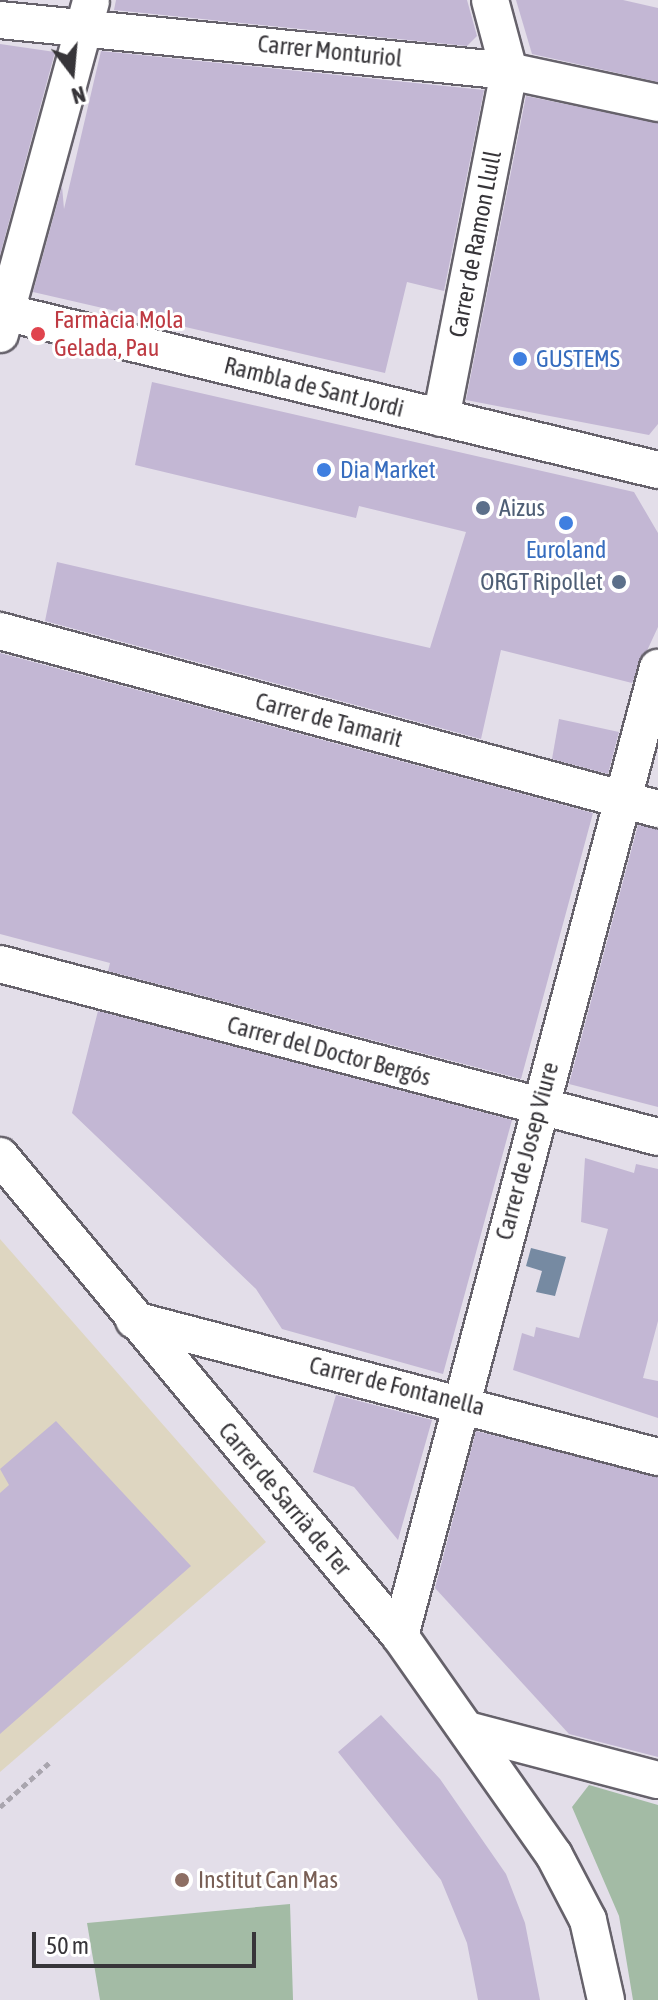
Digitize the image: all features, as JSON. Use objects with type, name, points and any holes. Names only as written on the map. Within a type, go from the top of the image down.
[{"type":"street","points":[[490,0],[509,71]]},
{"type":"street","points":[[2,319],[88,12]]},
{"type":"street","name":"Carrer Monturiol","points":[[0,20],[88,12],[509,71],[658,103]]},
{"type":"street","name":"Carrer de Ramon Llull","points":[[441,418],[509,71]]},
{"type":"street","name":"Rambla de Sant Jordi","points":[[2,319],[642,466]]},
{"type":"street","name":"Carrer de Tamarit","points":[[0,631],[658,809]]},
{"type":"street","name":"Carrer de Josep Viure","points":[[400,1636],[459,1401],[619,799],[658,668]]},
{"type":"street","name":"Carrer del Doctor Bergós","points":[[0,964],[658,1137]]},
{"type":"street","name":"Carrer de Sarrià de Ter","points":[[0,1156],[400,1636],[554,1855],[588,1920],[606,2000]]},
{"type":"street","name":"Carrer de Fontanella","points":[[134,1320],[459,1401],[658,1457]]},
{"type":"street","points":[[467,1730],[658,1780]]},
{"type":"street","name":"Carrer de Sarrià de Ter","points":[[554,1855],[582,2000]]},
{"type":"path","points":[[0,1807],[49,1763]]},
{"type":"shaded area","points":[[0,1239],[266,1542],[0,1772]]},
{"type":"green space","points":[[589,1785],[658,1805],[658,2000],[633,2000],[619,1916],[572,1807]]},
{"type":"green space","points":[[290,1904],[293,2000],[100,2000],[87,1923]]},
{"type":"water","points":[[531,1248],[566,1257],[555,1296],[536,1292],[542,1271],[526,1266]]},
{"type":"building","points":[[116,0],[467,0],[477,36],[467,46],[114,10]]},
{"type":"building","points":[[516,0],[623,0],[658,8],[658,82],[532,54]]},
{"type":"building","points":[[0,44],[55,52],[0,255]]},
{"type":"building","points":[[101,51],[484,90],[444,291],[407,282],[385,373],[33,292],[62,186],[64,209]]},
{"type":"building","points":[[526,96],[658,123],[658,424],[649,435],[466,400]]},
{"type":"building","points":[[152,382],[634,492],[658,533],[658,627],[632,683],[501,650],[481,739],[45,621],[57,562],[430,648],[466,532],[359,506],[356,518],[135,465]]},
{"type":"building","points":[[0,653],[593,813],[521,1079],[108,971],[110,963],[0,934]]},
{"type":"building","points":[[559,719],[619,732],[608,774],[552,759]]},
{"type":"building","points":[[638,825],[658,829],[658,1107],[569,1084]]},
{"type":"building","points":[[98,1011],[512,1120],[443,1374],[282,1329],[256,1289],[72,1113]]},
{"type":"building","points":[[585,1158],[634,1173],[636,1164],[658,1169],[658,1321],[643,1378],[658,1381],[658,1418],[513,1370],[522,1333],[534,1337],[536,1327],[579,1338],[608,1229],[581,1222]]},
{"type":"building","points":[[336,1395],[432,1420],[398,1540],[354,1487],[313,1472]]},
{"type":"building","points":[[56,1421],[191,1566],[0,1734],[0,1493],[9,1485],[0,1469]]},
{"type":"building","points":[[476,1431],[658,1477],[658,1757],[569,1734],[435,1588]]},
{"type":"building","points":[[381,1715],[440,1779],[506,1874],[525,1923],[540,2000],[478,2000],[467,1943],[441,1880],[338,1752]]},
{"type":"place","name":"Farmàcia Mola Gelada, Pau","points":[[38,334]]},
{"type":"place","name":"GUSTEMS","points":[[520,359]]},
{"type":"place","name":"Dia Market","points":[[324,470]]},
{"type":"place","name":"Aizus","points":[[483,508]]},
{"type":"place","name":"Euroland","points":[[566,523]]},
{"type":"place","name":"ORGT Ripollet","points":[[619,582]]},
{"type":"place","name":"Institut Can Mas","points":[[182,1880]]}]
